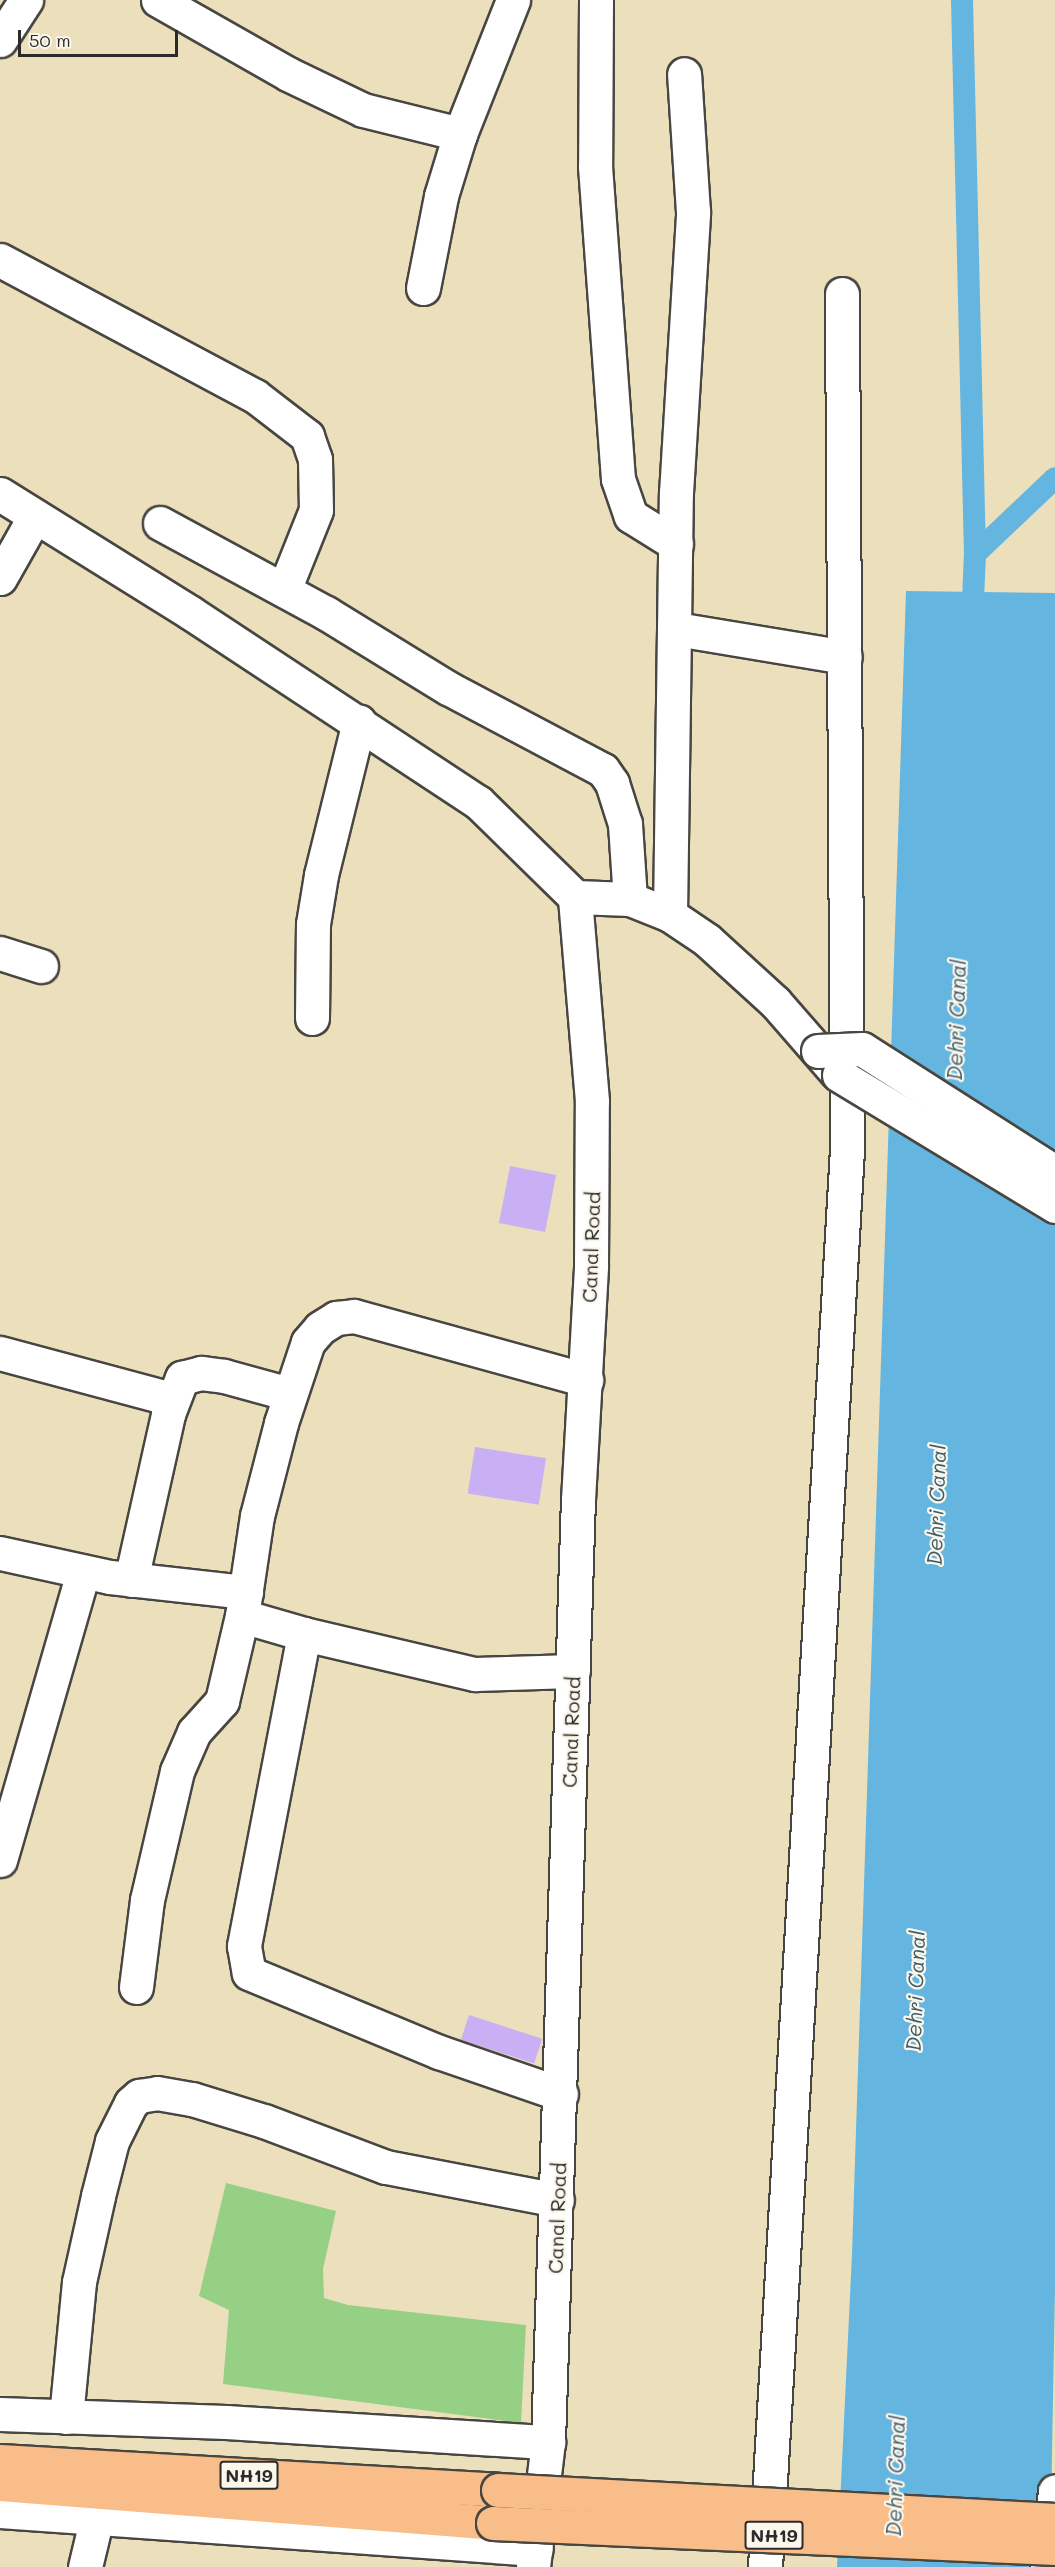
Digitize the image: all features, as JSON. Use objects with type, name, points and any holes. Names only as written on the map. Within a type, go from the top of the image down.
[{"type":"highway","name":"NH19","points":[[0,2461],[1055,2520]]},
{"type":"highway","name":"NH19","points":[[0,2484],[493,2523],[1055,2548]]},
{"type":"street","points":[[0,40],[26,0]]},
{"type":"street","points":[[158,0],[288,74],[363,110],[460,134]]},
{"type":"street","points":[[423,288],[441,196],[460,134],[513,0]]},
{"type":"street","points":[[596,0],[595,166],[618,479],[631,516],[676,544]]},
{"type":"street","points":[[670,915],[676,544],[693,212],[684,74]]},
{"type":"street","points":[[0,260],[255,396],[307,436],[315,459],[316,510],[284,590]]},
{"type":"street","points":[[765,2567],[847,1149],[842,294]]},
{"type":"street","points":[[0,494],[359,722],[478,802],[575,897],[630,899],[670,915],[741,968],[828,1063],[1055,1206]]},
{"type":"street","points":[[0,578],[35,516]]},
{"type":"street","points":[[160,523],[284,590],[448,688],[603,770],[612,783],[625,824],[630,899]]},
{"type":"street","points":[[676,629],[845,657]]},
{"type":"street","points":[[312,1018],[313,924],[326,854],[359,722]]},
{"type":"street","name":"Canal Road","points":[[535,2558],[548,2442],[593,1142],[575,897]]},
{"type":"street","points":[[0,953],[41,966]]},
{"type":"street","points":[[828,1063],[862,1049],[1055,1172]]},
{"type":"street","points":[[136,1987],[147,1900],[177,1771],[194,1732],[222,1701],[244,1604],[257,1516],[290,1394],[308,1342],[320,1328],[336,1318],[354,1316],[586,1380]]},
{"type":"street","points":[[0,1353],[172,1399]]},
{"type":"street","points":[[131,1580],[172,1399],[182,1378],[201,1373],[290,1394]]},
{"type":"street","points":[[0,1553],[244,1604],[304,1635],[475,1674],[573,1671]]},
{"type":"street","points":[[3,1841],[83,1572]]},
{"type":"street","points":[[304,1635],[244,1946],[249,1973],[439,2052],[561,2094]]},
{"type":"street","points":[[66,2417],[79,2282],[102,2179],[119,2125],[139,2096],[157,2093],[192,2098],[264,2121],[386,2166],[557,2200]]},
{"type":"street","points":[[0,2414],[226,2422],[548,2442]]},
{"type":"street","points":[[1047,2567],[1055,2491]]},
{"type":"street","points":[[0,2511],[97,2517],[535,2558]]},
{"type":"street","points":[[85,2567],[97,2517]]},
{"type":"green space","points":[[226,2183],[336,2211],[323,2269],[324,2298],[348,2305],[526,2325],[521,2423],[223,2384],[229,2310],[199,2296]]},
{"type":"water","points":[[906,591],[1055,593],[1055,2287],[1050,2567],[837,2567],[852,2254]]},
{"type":"building","points":[[510,1166],[556,1175],[545,1232],[499,1223]]},
{"type":"building","points":[[475,1447],[546,1458],[539,1505],[468,1493]]},
{"type":"building","points":[[469,2015],[542,2039],[534,2064],[461,2040]]},
{"type":"waterway","points":[[962,0],[975,554]]},
{"type":"waterway","name":"Dehri Canal","points":[[972,622],[975,554],[1055,478]]}]
